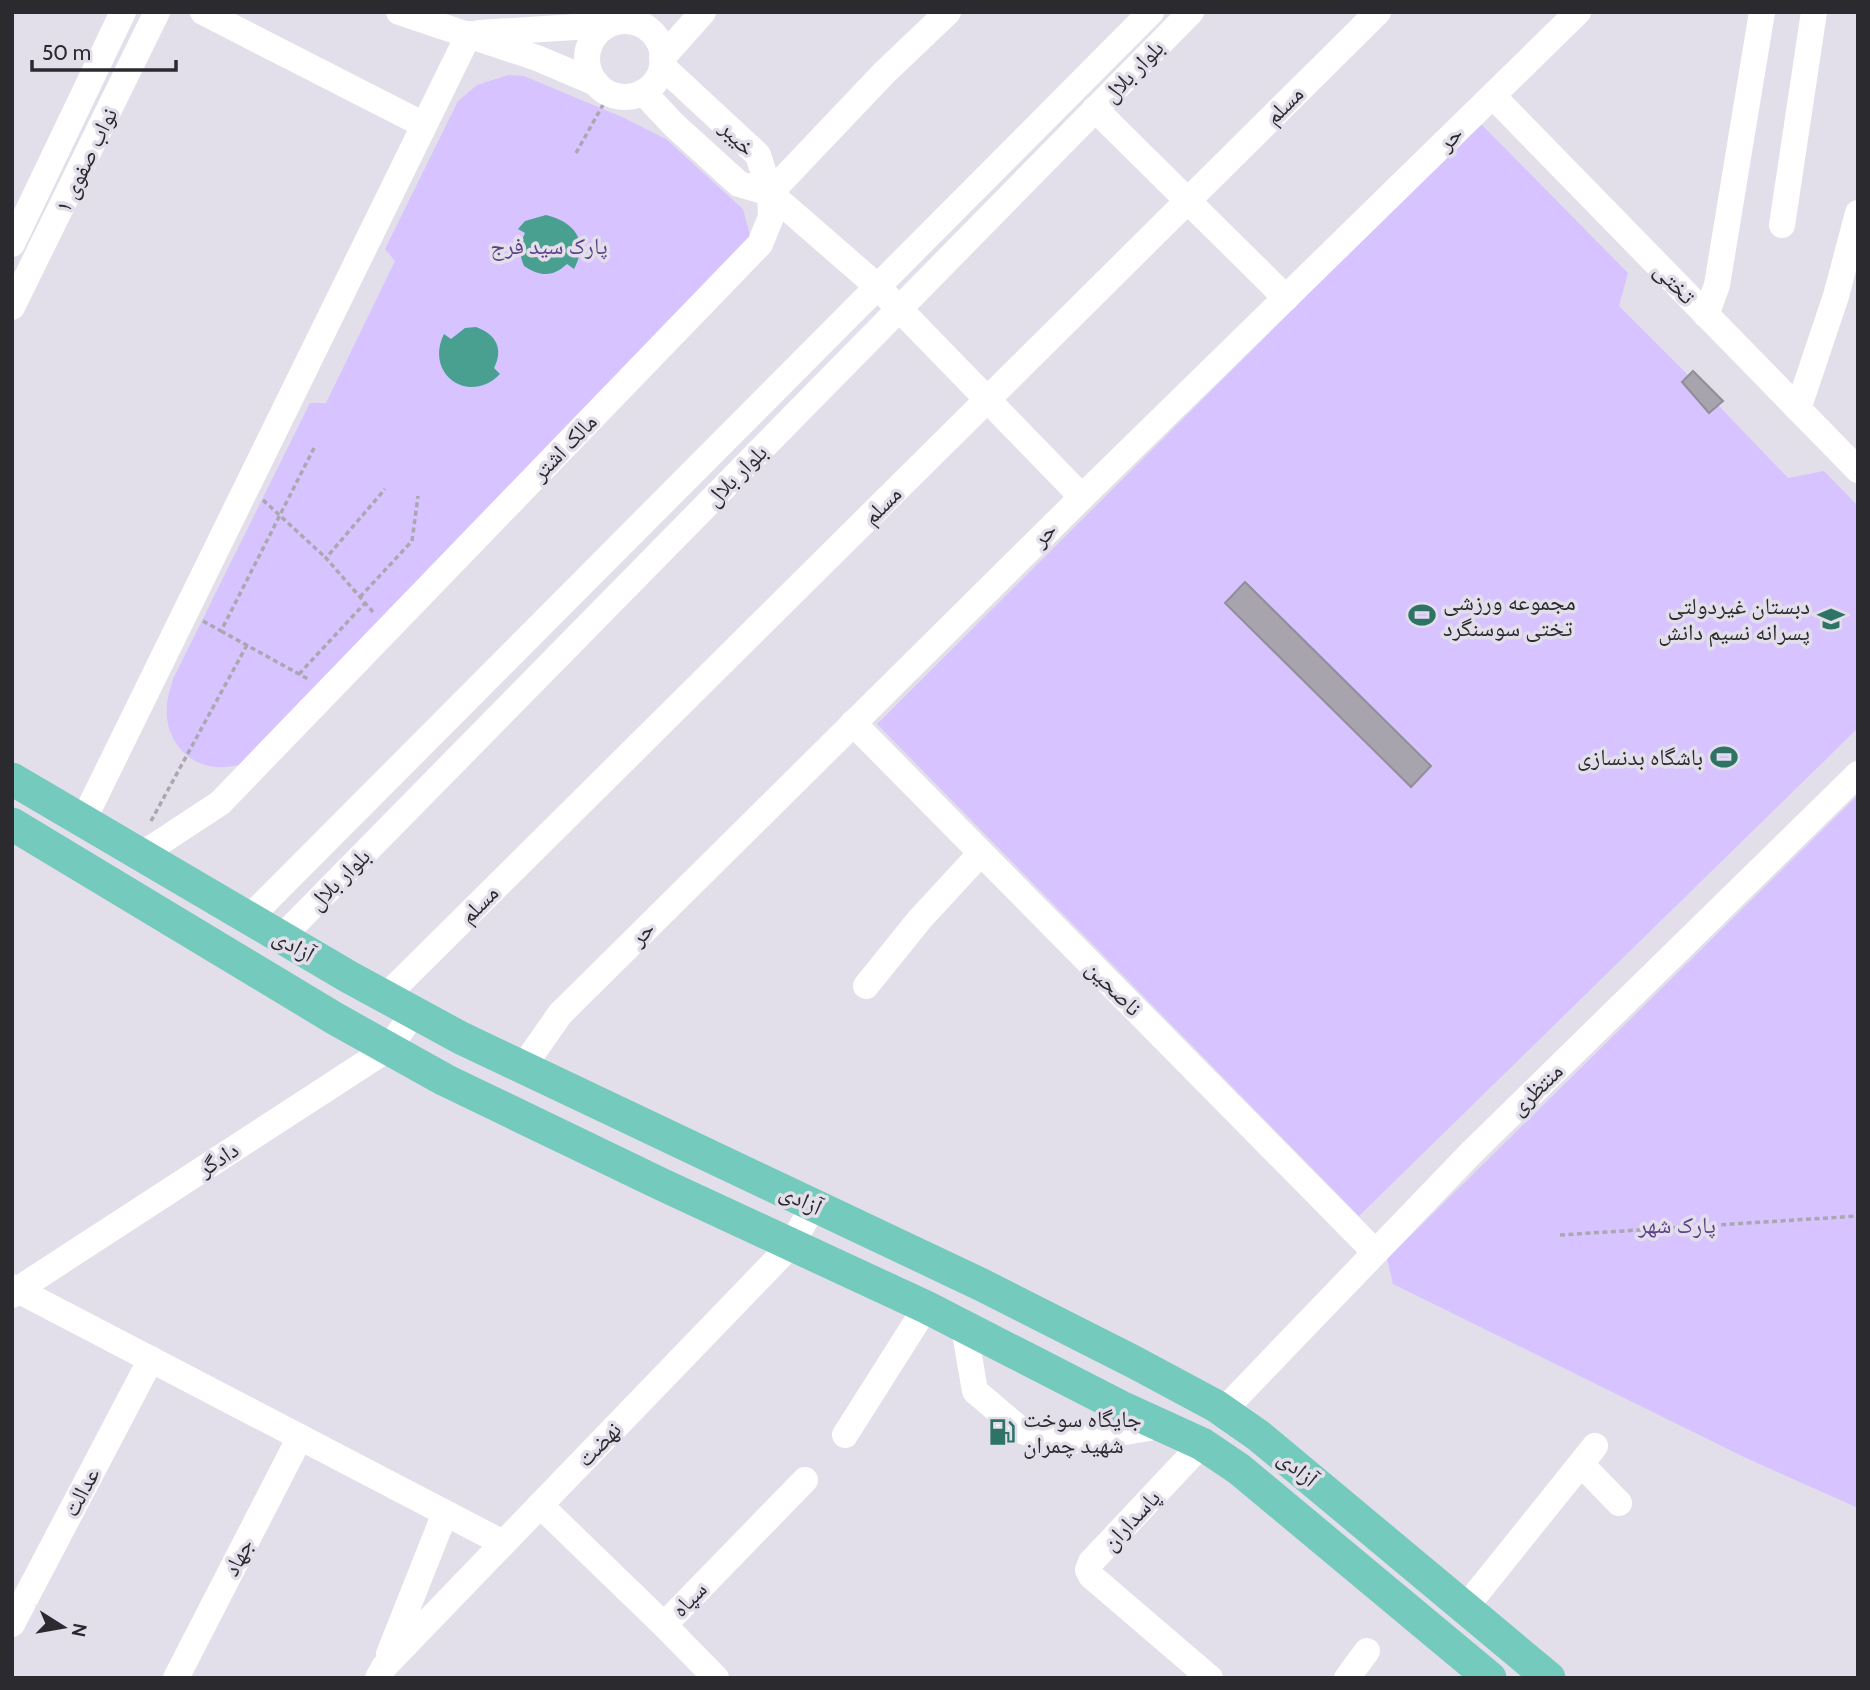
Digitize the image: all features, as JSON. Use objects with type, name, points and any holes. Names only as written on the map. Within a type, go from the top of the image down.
[{"type":"main road","name":"آزادی","points":[[12,779],[248,919],[400,1005],[523,1067],[982,1285],[1223,1410],[1259,1436],[1549,1678]]},
{"type":"main road","name":"آزادی","points":[[12,824],[298,997],[445,1080],[926,1307],[1160,1426],[1202,1444],[1239,1469],[1490,1678]]},
{"type":"street","name":"نواب صفوی ۱","points":[[12,244],[122,12]]},
{"type":"street","name":"نواب صفوی ۱","points":[[12,307],[157,12]]},
{"type":"street","points":[[203,12],[424,125]]},
{"type":"street","points":[[399,12],[537,58],[626,97],[643,92],[655,82],[662,62],[662,48],[654,34],[641,23],[615,22],[469,34]]},
{"type":"street","points":[[602,88],[588,69],[588,51],[595,35],[615,22],[660,12]]},
{"type":"street","points":[[662,62],[703,12]]},
{"type":"street","points":[[948,12],[884,73],[770,193],[877,287],[1082,497]]},
{"type":"street","name":"بلوار بلال","points":[[248,919],[1151,12]]},
{"type":"street","name":"بلوار بلال","points":[[281,938],[1191,12]]},
{"type":"street","name":"مسلم","points":[[400,1005],[987,400],[1378,12]]},
{"type":"street","name":"حر","points":[[523,1067],[560,1014],[1082,497],[1578,12]]},
{"type":"street","points":[[1706,315],[1717,285],[1762,12]]},
{"type":"street","points":[[1782,225],[1814,12]]},
{"type":"street","points":[[83,821],[469,34]]},
{"type":"street","name":"خیبر","points":[[662,62],[758,155],[770,193]]},
{"type":"street","name":"خیبر","points":[[643,92],[674,125],[739,184],[770,193]]},
{"type":"street","name":"تختی","points":[[1493,96],[1858,470]]},
{"type":"street","points":[[1096,109],[1286,298]]},
{"type":"street","name":"مالک اشتر","points":[[138,853],[220,803],[760,244],[771,218],[770,193]]},
{"type":"street","points":[[1798,409],[1836,296],[1852,258],[1858,214]]},
{"type":"street","name":"ناصحین","points":[[853,723],[1375,1252]]},
{"type":"street","name":"منتظری","points":[[1223,1410],[1469,1154],[1858,774]]},
{"type":"street","points":[[866,986],[920,919],[981,853]]},
{"type":"street","name":"دادگر","points":[[14,1291],[389,1048],[400,1005]]},
{"type":"street","name":"نهضت","points":[[386,1674],[503,1543],[791,1245],[814,1205]]},
{"type":"street","points":[[14,1291],[151,1359],[503,1543]]},
{"type":"street","points":[[845,1435],[926,1307]]},
{"type":"street","points":[[964,1327],[975,1391],[1022,1431],[1061,1443],[1160,1426]]},
{"type":"street","name":"عدالت","points":[[12,1624],[151,1359]]},
{"type":"street","name":"جهاد","points":[[176,1678],[300,1437]]},
{"type":"street","name":"پاسداران","points":[[1202,1444],[1091,1562],[1088,1570],[1091,1576],[1210,1678]]},
{"type":"street","points":[[1465,1608],[1588,1455],[1619,1503]]},
{"type":"street","name":"سپاه","points":[[540,1505],[664,1625],[806,1480]]},
{"type":"street","points":[[386,1674],[445,1513]]},
{"type":"street","points":[[664,1625],[716,1678]]},
{"type":"street","points":[[1347,1678],[1367,1651]]},
{"type":"path","points":[[576,153],[602,88]]},
{"type":"path","points":[[221,631],[314,448]]},
{"type":"path","points":[[247,486],[326,558],[388,629]]},
{"type":"path","points":[[326,558],[385,489]]},
{"type":"path","points":[[360,597],[412,541],[418,496]]},
{"type":"path","points":[[299,674],[365,603]]},
{"type":"path","points":[[186,611],[329,691]]},
{"type":"path","points":[[138,853],[247,645]]},
{"type":"path","points":[[1560,1235],[1858,1216]]},
{"type":"green space","name":"پارک سید فرج","points":[[508,75],[524,76],[622,117],[666,139],[743,209],[750,235],[740,258],[239,765],[217,767],[195,761],[179,747],[169,728],[167,703],[173,679],[310,403],[326,403],[395,261],[385,249],[458,101],[477,85]]},
{"type":"green space","name":"مجموعه ورزشی تختی سوسنگرد","points":[[1480,123],[1628,273],[1619,306],[1688,375],[1693,371],[1723,400],[1718,405],[1788,478],[1824,471],[1858,506],[1858,728],[1359,1216],[877,724]]},
{"type":"green space","name":"پارک شهر","points":[[1858,795],[1858,1508],[1746,1458],[1393,1284],[1387,1259]]},
{"type":"shaded area","points":[[546,215],[565,222],[576,234],[580,250],[574,269],[567,264],[557,271],[541,274],[524,266],[520,250],[525,233],[518,229],[525,221]]},
{"type":"shaded area","points":[[476,327],[489,334],[496,343],[498,355],[494,368],[500,374],[488,383],[475,387],[463,386],[445,373],[440,362],[439,349],[444,334],[451,339],[465,328]]},
{"type":"building","points":[[1693,371],[1723,401],[1709,413],[1682,382]]},
{"type":"building","points":[[1245,582],[1431,766],[1411,787],[1225,603]]},
{"type":"place","name":"مجموعه ورزشی تختی سوسنگرد","points":[[1422,615]]},
{"type":"place","name":"دبستان غیردولتی پسرانه نسیم دانش","points":[[1831,619]]},
{"type":"place","name":"باشگاه بدنسازی","points":[[1724,757]]},
{"type":"place","name":"جایگاه سوخت شهید چمران","points":[[1002,1432]]}]
